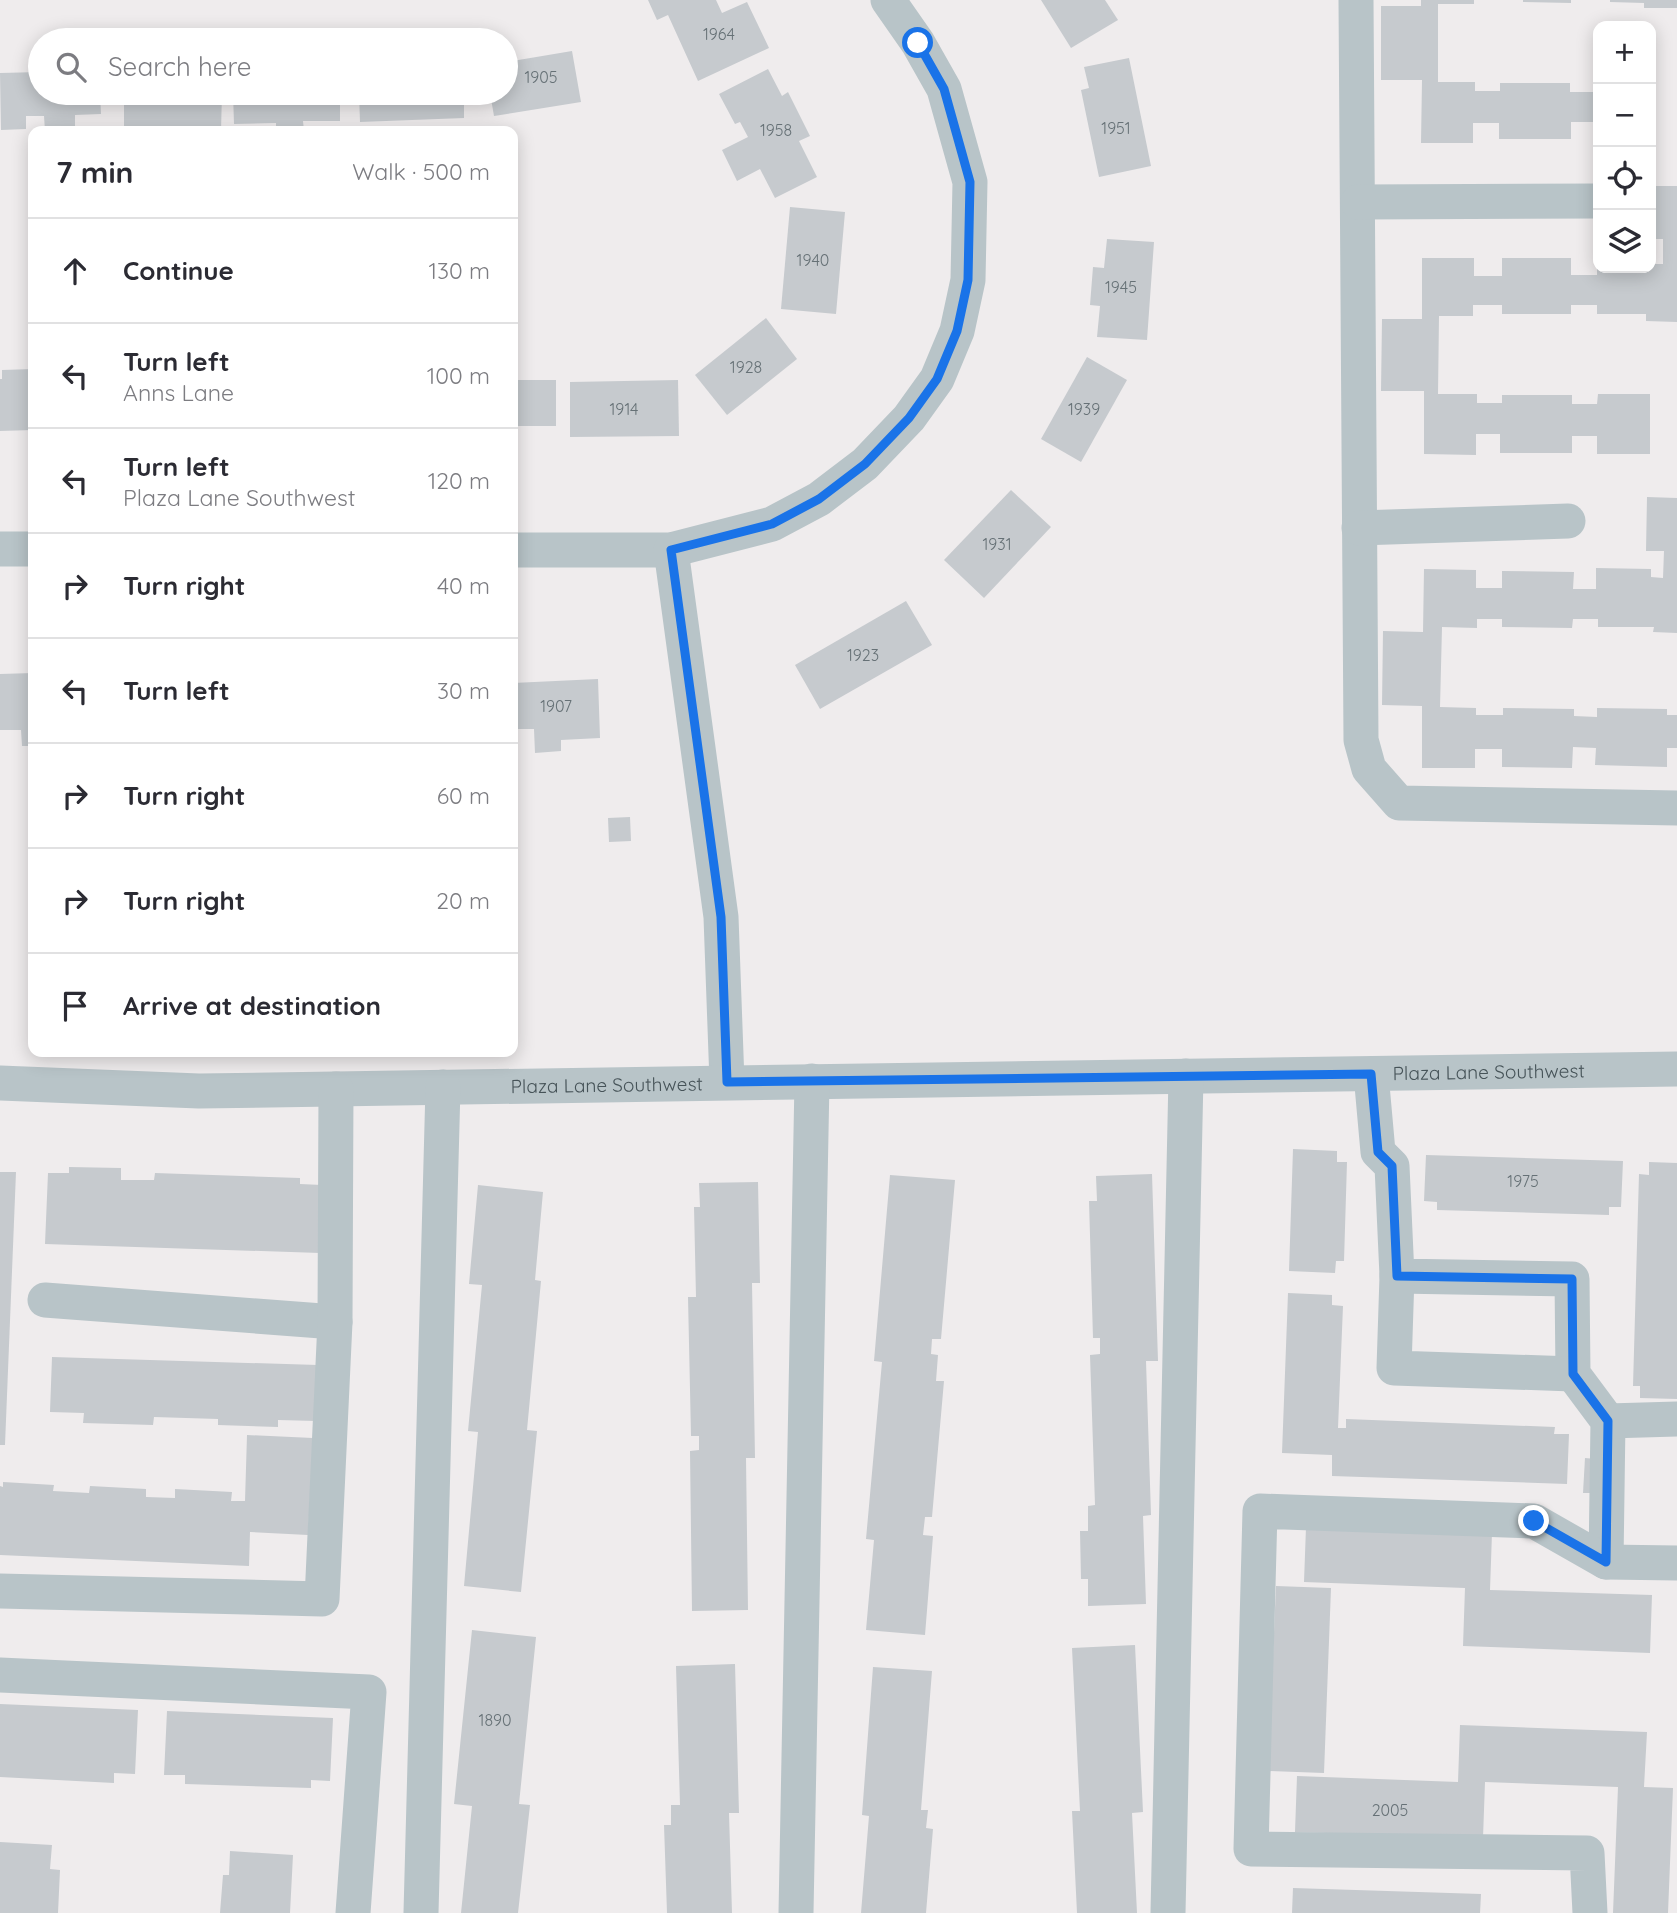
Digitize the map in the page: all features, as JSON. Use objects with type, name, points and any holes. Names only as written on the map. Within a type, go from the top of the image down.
[{"type":"street","points":[[518,550],[671,550],[772,524],[819,499],[865,464],[909,418],[937,379],[957,331],[968,280],[970,182],[944,89],[918,43],[888,0]]},
{"type":"street","points":[[1356,0],[1360,740],[1369,769],[1399,803],[1677,808]]},
{"type":"street","points":[[1358,202],[1593,201]]},
{"type":"street","points":[[1359,528],[1568,521]]},
{"type":"street","points":[[0,549],[28,549]]},
{"type":"street","points":[[671,550],[721,917],[727,1082]]},
{"type":"street","name":"Plaza Lane Southwest","points":[[0,1083],[199,1091],[1677,1069]]},
{"type":"street","points":[[1371,1074],[1378,1152],[1392,1166],[1397,1276],[1394,1368],[1573,1374]]},
{"type":"street","points":[[1168,1913],[1186,1076]]},
{"type":"street","points":[[796,1913],[812,1081]]},
{"type":"street","points":[[421,1913],[443,1087]]},
{"type":"street","points":[[0,1591],[322,1599],[335,1322],[336,1089]]},
{"type":"street","points":[[1397,1276],[1572,1279],[1573,1374],[1608,1421],[1606,1562]]},
{"type":"street","points":[[45,1300],[335,1322]]},
{"type":"street","points":[[1608,1421],[1677,1419]]},
{"type":"street","points":[[1590,1913],[1587,1853],[1251,1849],[1260,1511],[1534,1521],[1606,1562],[1677,1563]]},
{"type":"street","points":[[0,1675],[369,1692],[352,1913]]},
{"type":"building","points":[[648,0],[716,0],[722,13],[747,2],[769,48],[698,81],[668,15],[657,20]]},
{"type":"building","points":[[1041,0],[1105,0],[1118,20],[1071,48]]},
{"type":"building","points":[[1421,0],[1474,0],[1474,4],[1438,4],[1438,82],[1475,82],[1475,91],[1500,91],[1500,83],[1570,83],[1570,92],[1593,92],[1593,122],[1571,122],[1571,139],[1499,139],[1499,123],[1473,123],[1473,143],[1421,143],[1422,80],[1381,80],[1381,6],[1421,6]]},
{"type":"building","points":[[1571,0],[1571,3],[1523,2]]},
{"type":"building","points":[[1610,0],[1677,0],[1677,8],[1644,8],[1644,3]]},
{"type":"building","points":[[572,51],[581,102],[494,116],[492,105],[518,105],[518,60]]},
{"type":"building","points":[[1129,58],[1151,166],[1099,177],[1081,90],[1089,88],[1084,67]]},
{"type":"building","points":[[768,69],[782,96],[788,92],[810,136],[799,141],[817,177],[775,198],[760,169],[737,181],[722,150],[748,137],[740,122],[735,124],[719,94]]},
{"type":"building","points":[[28,72],[28,105],[101,105],[101,114],[75,115],[75,126],[45,126],[44,116],[26,116],[26,129],[1,130],[0,73]]},
{"type":"building","points":[[124,105],[222,105],[221,126],[124,126]]},
{"type":"building","points":[[233,105],[340,105],[340,121],[303,121],[304,126],[276,126],[276,123],[234,124]]},
{"type":"building","points":[[359,105],[464,105],[464,118],[360,122]]},
{"type":"building","points":[[1656,186],[1677,186],[1677,322],[1646,321],[1646,314],[1597,314],[1597,305],[1571,305],[1571,314],[1502,314],[1502,305],[1473,305],[1473,316],[1439,316],[1438,394],[1477,394],[1477,403],[1502,403],[1502,395],[1572,395],[1572,404],[1597,404],[1598,394],[1650,394],[1650,454],[1597,454],[1597,436],[1572,436],[1572,453],[1500,453],[1500,434],[1476,434],[1476,455],[1424,454],[1424,391],[1381,391],[1382,319],[1422,319],[1422,258],[1474,258],[1474,276],[1502,276],[1502,258],[1571,258],[1571,275],[1656,273],[1656,264],[1663,264],[1663,239],[1656,239]]},
{"type":"building","points":[[790,207],[845,212],[836,314],[781,309]]},
{"type":"building","points":[[1107,239],[1154,242],[1147,340],[1097,337],[1100,306],[1090,305],[1093,267],[1104,268]]},
{"type":"building","points":[[766,318],[797,359],[727,415],[695,375]]},
{"type":"building","points":[[1087,357],[1127,380],[1081,462],[1041,439]]},
{"type":"building","points":[[28,369],[28,430],[0,431],[2,370]]},
{"type":"building","points":[[518,380],[556,380],[556,426],[518,426]]},
{"type":"building","points":[[678,380],[679,436],[570,437],[570,382]]},
{"type":"building","points":[[1011,490],[1051,527],[984,598],[944,560]]},
{"type":"building","points":[[1647,497],[1677,498],[1677,633],[1653,632],[1654,627],[1598,627],[1598,619],[1573,619],[1572,628],[1502,627],[1502,619],[1477,619],[1477,628],[1442,627],[1440,707],[1476,708],[1476,715],[1503,715],[1503,708],[1574,709],[1574,716],[1597,717],[1597,708],[1667,709],[1667,715],[1677,715],[1677,748],[1667,748],[1667,767],[1595,765],[1596,748],[1573,747],[1572,768],[1502,767],[1502,749],[1475,749],[1475,768],[1422,768],[1422,706],[1382,705],[1383,631],[1423,632],[1424,569],[1476,570],[1476,588],[1502,588],[1502,571],[1574,572],[1573,589],[1596,589],[1596,568],[1651,569],[1651,577],[1663,578],[1664,551],[1646,551]]},
{"type":"building","points":[[906,601],[932,645],[820,709],[795,665]]},
{"type":"building","points":[[28,673],[28,746],[22,746],[21,730],[0,730],[0,674]]},
{"type":"building","points":[[598,679],[600,738],[561,740],[561,751],[535,753],[534,729],[518,729],[518,683]]},
{"type":"building","points":[[630,817],[631,841],[609,842],[608,818]]},
{"type":"building","points":[[1293,1149],[1337,1151],[1337,1162],[1347,1162],[1344,1261],[1336,1261],[1335,1273],[1289,1271]]},
{"type":"building","points":[[1426,1155],[1623,1161],[1621,1207],[1609,1207],[1609,1215],[1437,1210],[1437,1202],[1424,1201]]},
{"type":"building","points":[[1649,1162],[1677,1163],[1677,1399],[1640,1398],[1640,1386],[1633,1386],[1639,1174],[1649,1175]]},
{"type":"building","points":[[69,1167],[121,1168],[121,1180],[154,1180],[155,1173],[300,1178],[300,1184],[322,1185],[320,1253],[45,1244],[48,1173],[69,1173]]},
{"type":"building","points":[[0,1172],[16,1172],[5,1445],[0,1445]]},
{"type":"building","points":[[1152,1174],[1158,1361],[1146,1361],[1151,1515],[1143,1516],[1146,1604],[1088,1606],[1088,1579],[1081,1579],[1080,1531],[1088,1531],[1088,1506],[1095,1505],[1090,1355],[1100,1354],[1100,1338],[1093,1338],[1089,1201],[1097,1201],[1096,1176]]},
{"type":"building","points":[[890,1175],[955,1180],[941,1339],[932,1339],[931,1354],[938,1355],[936,1381],[944,1381],[932,1517],[925,1517],[923,1535],[933,1536],[925,1635],[866,1630],[874,1540],[866,1539],[882,1362],[874,1361]]},
{"type":"building","points":[[758,1182],[760,1283],[752,1283],[755,1458],[746,1458],[748,1610],[692,1611],[690,1451],[699,1450],[699,1436],[691,1436],[688,1297],[696,1297],[694,1207],[700,1207],[699,1183]]},
{"type":"building","points":[[478,1185],[543,1192],[535,1280],[541,1281],[527,1430],[537,1431],[521,1592],[464,1586],[478,1432],[468,1431],[482,1285],[469,1284]]},
{"type":"building","points":[[1288,1293],[1332,1295],[1332,1305],[1343,1306],[1338,1428],[1346,1428],[1346,1419],[1555,1427],[1554,1434],[1569,1434],[1567,1484],[1332,1476],[1332,1455],[1282,1453]]},
{"type":"building","points":[[52,1357],[318,1365],[316,1421],[278,1420],[278,1427],[218,1425],[218,1419],[154,1417],[153,1425],[83,1423],[84,1413],[50,1412]]},
{"type":"building","points":[[247,1435],[313,1438],[308,1535],[250,1532],[249,1566],[0,1555],[0,1486],[3,1487],[3,1482],[54,1485],[53,1491],[89,1493],[90,1486],[146,1489],[146,1497],[175,1498],[175,1489],[232,1492],[231,1501],[245,1501]]},
{"type":"building","points":[[1585,1458],[1596,1459],[1595,1493],[1583,1493]]},
{"type":"building","points":[[1306,1527],[1492,1533],[1490,1590],[1652,1595],[1650,1653],[1463,1646],[1465,1588],[1304,1582]]},
{"type":"building","points":[[1276,1586],[1331,1588],[1324,1773],[1268,1771]]},
{"type":"building","points":[[472,1630],[536,1637],[519,1804],[530,1805],[518,1913],[461,1913],[472,1806],[454,1804]]},
{"type":"building","points":[[1135,1645],[1143,1812],[1132,1813],[1137,1913],[1077,1913],[1072,1811],[1080,1811],[1072,1648]]},
{"type":"building","points":[[735,1664],[739,1813],[729,1813],[732,1913],[667,1913],[664,1825],[671,1825],[671,1805],[680,1805],[676,1666]]},
{"type":"building","points":[[873,1667],[932,1671],[921,1810],[928,1810],[926,1828],[933,1829],[926,1913],[861,1913],[869,1816],[862,1815]]},
{"type":"building","points":[[0,1704],[138,1710],[135,1774],[114,1773],[114,1783],[0,1777]]},
{"type":"building","points":[[167,1711],[333,1718],[330,1781],[311,1780],[311,1788],[185,1784],[185,1775],[164,1775]]},
{"type":"building","points":[[1460,1725],[1647,1732],[1644,1787],[1673,1788],[1668,1913],[1613,1913],[1618,1787],[1485,1782],[1483,1838],[1295,1832],[1297,1776],[1458,1782]]},
{"type":"building","points":[[0,1842],[52,1845],[50,1869],[60,1870],[58,1913],[0,1913]]},
{"type":"building","points":[[230,1851],[293,1855],[290,1913],[220,1913],[223,1875],[229,1875]]},
{"type":"building","points":[[1293,1888],[1481,1894],[1480,1913],[1292,1913]]},
{"type":"route","points":[[918,43],[944,89],[970,182],[968,280],[957,331],[937,379],[909,418],[865,464],[819,499],[772,524],[671,550],[721,917],[727,1082],[1371,1074],[1378,1152],[1392,1166],[1397,1276],[1572,1279],[1573,1374],[1608,1421],[1606,1562],[1534,1521]]}]
